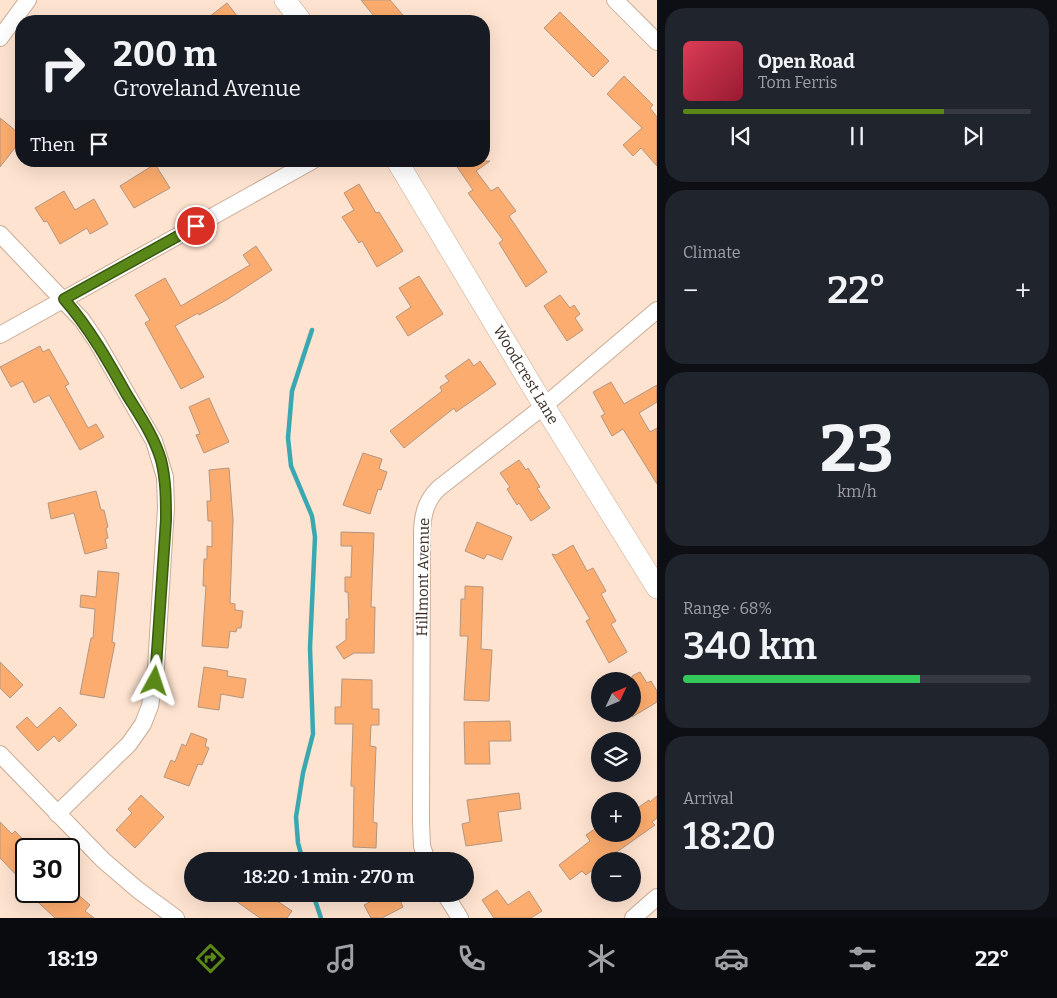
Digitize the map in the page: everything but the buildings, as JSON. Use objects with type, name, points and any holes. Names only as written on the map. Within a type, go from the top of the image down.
[{"type":"street","points":[[17,15],[28,0]]},
{"type":"street","points":[[285,0],[296,15]]},
{"type":"street","points":[[616,0],[657,42]]},
{"type":"street","points":[[0,38],[15,18]]},
{"type":"street","points":[[0,335],[301,167]]},
{"type":"street","name":"Woodcrest Lane","points":[[401,167],[544,406],[657,588]]},
{"type":"street","points":[[0,234],[64,299],[97,342],[154,441],[165,477],[166,520],[155,681],[148,712],[143,724],[128,744],[57,814]]},
{"type":"street","name":"Hillmont Avenue","points":[[424,852],[420,822],[422,546],[424,512],[429,499],[437,490],[544,406],[657,310]]},
{"type":"street","points":[[0,754],[114,870],[176,918]]},
{"type":"street","points":[[632,918],[657,897]]},
{"type":"street","points":[[450,902],[460,918]]},
{"type":"waterway","points":[[300,852],[296,817],[303,773],[313,734],[310,648],[315,537],[312,516],[291,466],[288,438],[292,391],[312,330]]},
{"type":"waterway","points":[[316,902],[321,918]]},
{"type":"route","points":[[155,681],[166,520],[165,477],[156,447],[144,424],[90,331],[64,299],[196,226]]}]
